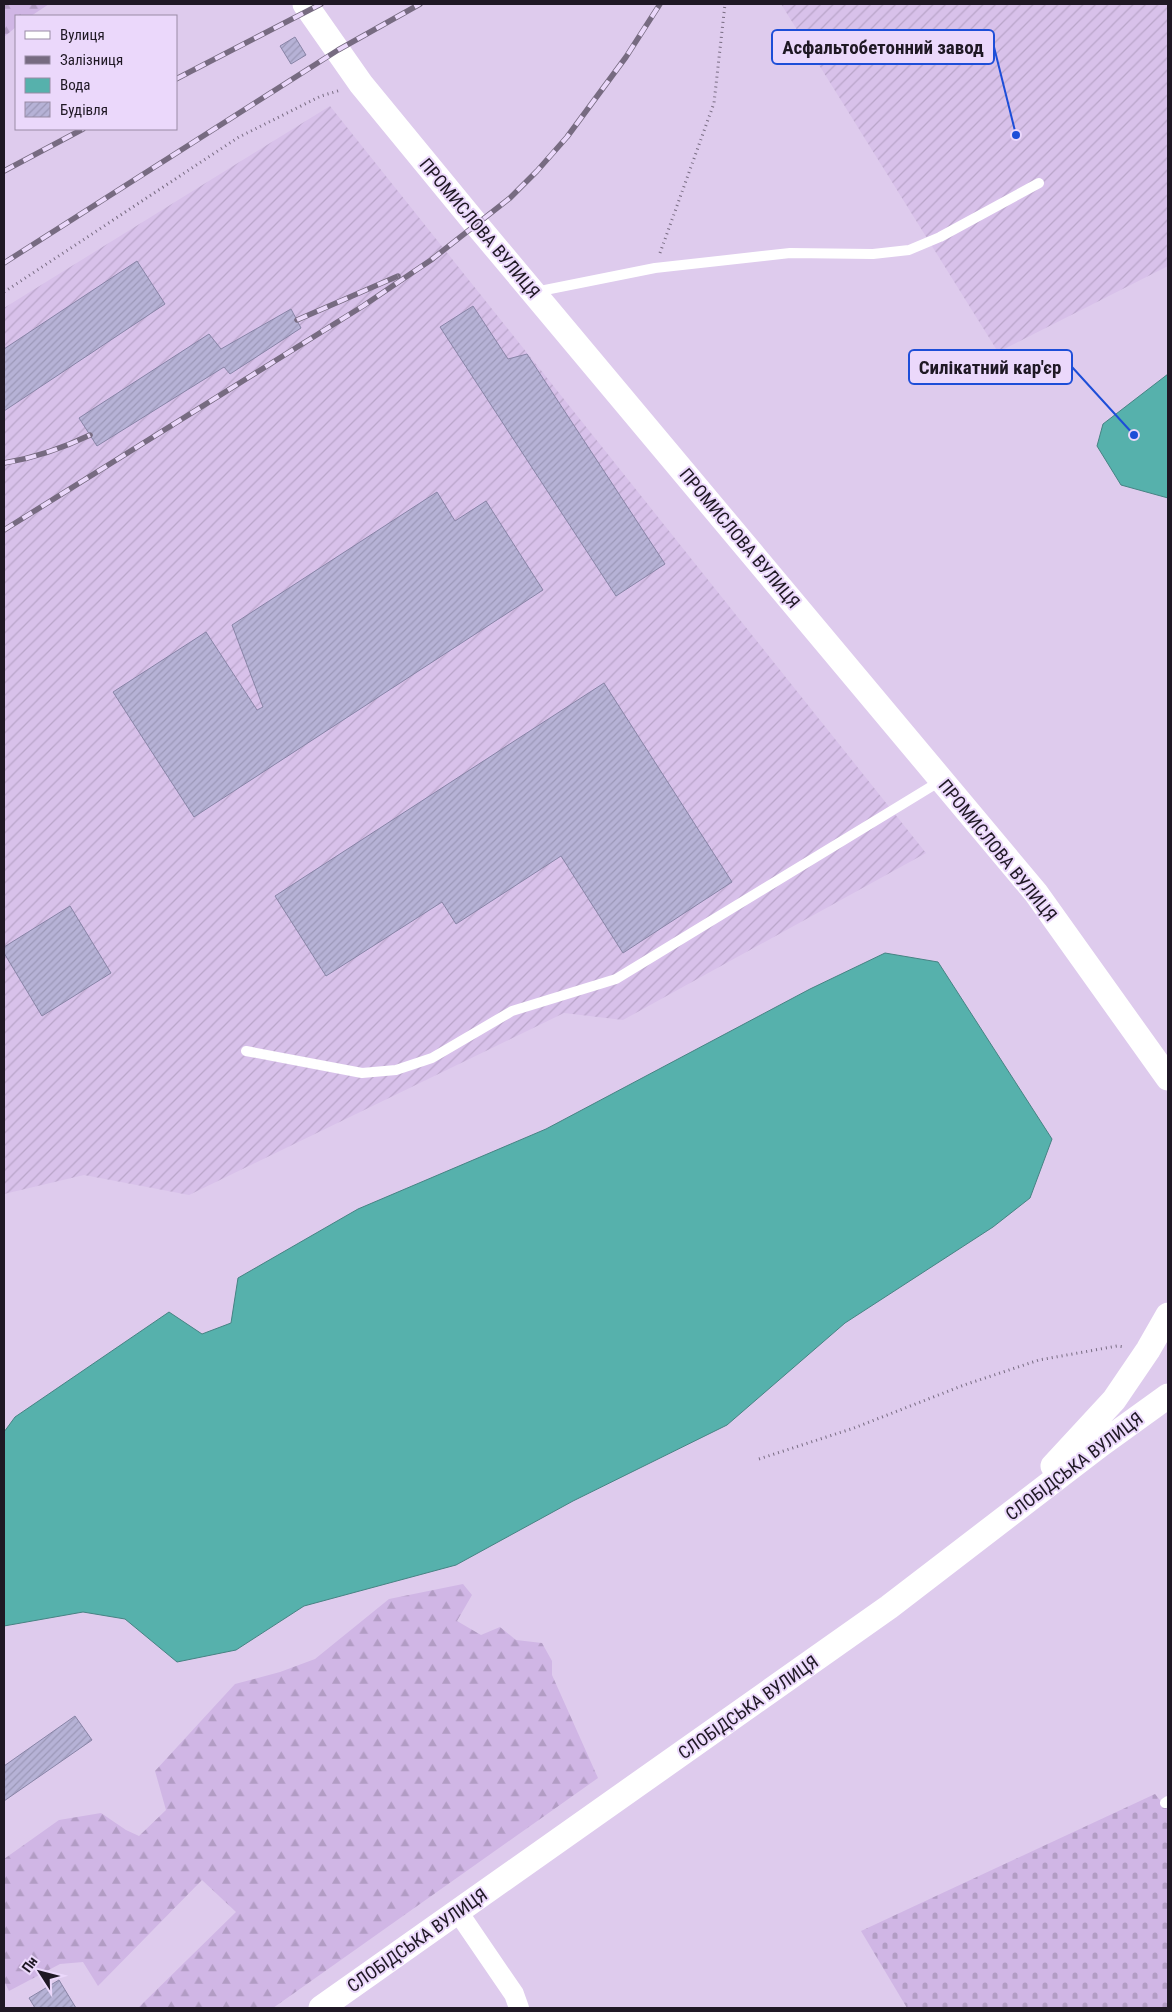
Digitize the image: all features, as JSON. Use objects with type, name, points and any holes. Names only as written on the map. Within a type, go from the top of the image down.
[{"type":"street","name":"ПРОМИСЛОВА ВУЛИЦЯ","points":[[305,4],[362,84],[534,293],[1036,893],[1168,1078]]},
{"type":"street","points":[[980,1538],[1108,1407],[1148,1350],[1168,1315]]},
{"type":"street","name":"СЛОБІДСЬКА ВУЛИЦЯ","points":[[321,2008],[889,1607],[1168,1396]]},
{"type":"street","points":[[458,1912],[516,2001]]},
{"type":"lane","points":[[534,293],[655,268],[790,253],[873,254],[909,250],[940,237],[1039,183]]},
{"type":"lane","points":[[246,1051],[362,1073],[396,1070],[432,1058],[512,1010],[616,979],[942,780]]},
{"type":"path","points":[[655,268],[714,103],[725,4]]},
{"type":"path","points":[[4,292],[239,137],[321,96],[362,84]]},
{"type":"path","points":[[759,1459],[854,1428],[964,1385],[1039,1360],[1117,1346],[1148,1350]]},
{"type":"shaded area","points":[[781,4],[1168,4],[1168,266],[998,352]]},
{"type":"shaded area","points":[[330,106],[926,853],[623,1020],[564,1013],[189,1195],[84,1175],[4,1194],[4,308]]},
{"type":"green space","points":[[4,4],[49,4],[32,15],[15,15],[15,28],[4,37]]},
{"type":"green space","points":[[463,1584],[472,1595],[457,1621],[481,1635],[500,1627],[516,1640],[542,1643],[552,1661],[552,1675],[598,1778],[273,2008],[138,2008],[236,1912],[202,1880],[98,1986],[83,1962],[60,1964],[9,1991],[4,1981],[4,1859],[59,1820],[101,1813],[126,1830],[139,1836],[166,1810],[155,1771],[235,1684],[280,1672],[315,1659],[389,1599]]},
{"type":"green space","points":[[1155,1794],[1168,1810],[1168,2008],[907,2008],[861,1931]]},
{"type":"water","points":[[1168,374],[1168,498],[1121,485],[1097,446],[1103,424]]},
{"type":"water","points":[[885,953],[938,962],[1052,1139],[1030,1198],[993,1227],[845,1323],[727,1425],[573,1501],[456,1565],[304,1606],[236,1650],[177,1662],[125,1619],[83,1612],[4,1626],[4,1432],[15,1417],[169,1312],[202,1334],[231,1323],[238,1278],[358,1209],[546,1129],[810,989]]},
{"type":"building","points":[[295,37],[306,55],[291,64],[280,46]]},
{"type":"building","points":[[137,261],[165,304],[4,411],[4,349]]},
{"type":"building","points":[[473,306],[508,359],[527,354],[665,564],[616,596],[440,327]]},
{"type":"building","points":[[291,309],[301,328],[230,374],[224,367],[97,446],[79,418],[209,334],[221,349]]},
{"type":"building","points":[[437,492],[455,521],[486,501],[543,590],[194,817],[113,692],[206,632],[257,710],[263,707],[232,625]]},
{"type":"building","points":[[604,683],[732,882],[623,953],[561,856],[456,924],[442,902],[326,976],[275,896]]},
{"type":"building","points":[[70,906],[111,973],[42,1016],[4,953],[4,947]]},
{"type":"building","points":[[75,1716],[92,1740],[4,1801],[4,1766]]},
{"type":"building","points":[[59,1980],[76,2008],[35,2008],[29,1998]]},
{"type":"railway","points":[[178,78],[321,4]]},
{"type":"railway","points":[[4,263],[338,50],[420,4]]},
{"type":"railway","points":[[4,530],[363,306],[431,260],[510,198],[567,137],[626,57],[660,4]]},
{"type":"railway","points":[[4,171],[81,130]]},
{"type":"railway","points":[[297,320],[398,276]]},
{"type":"railway","points":[[4,463],[48,452],[90,435]]},
{"type":"place","name":"Асфальтобетонний завод","points":[[1016,135]]},
{"type":"place","name":"Силікатний кар'єр","points":[[1134,435]]}]
